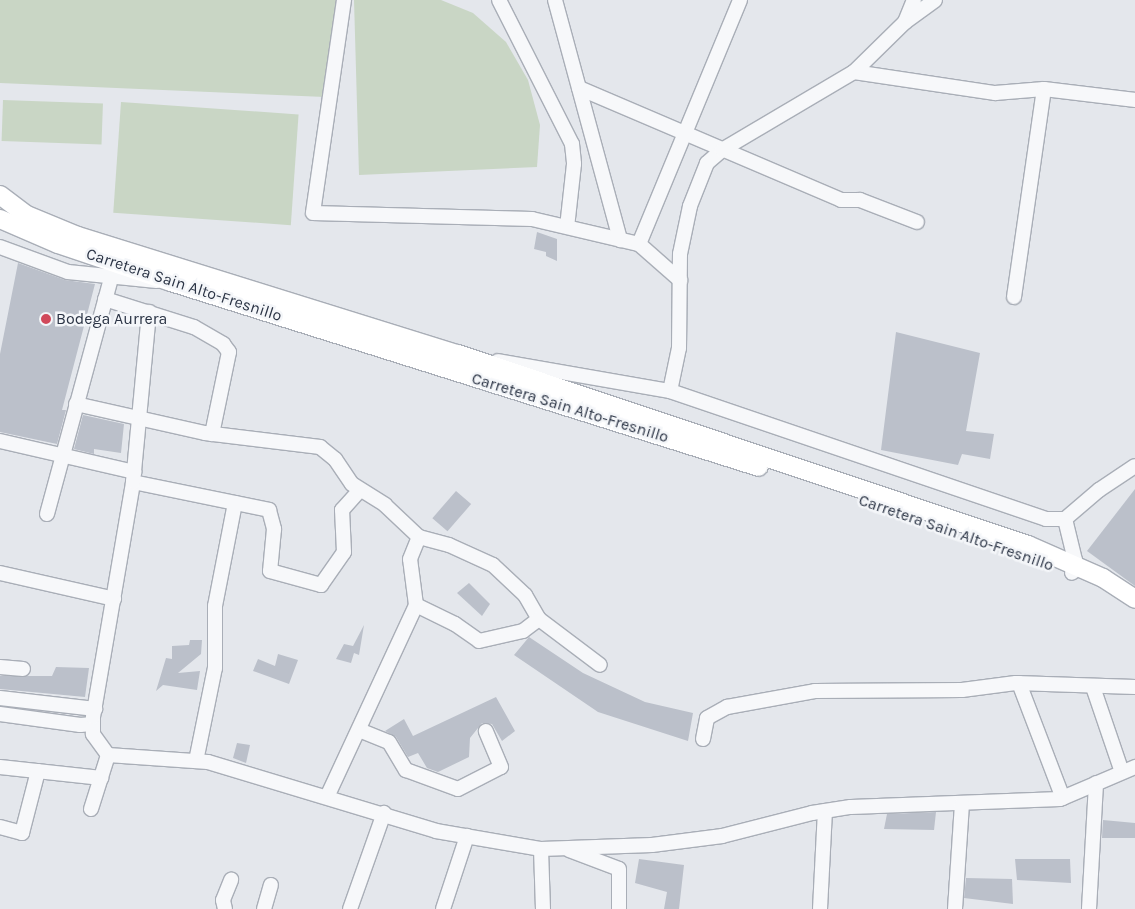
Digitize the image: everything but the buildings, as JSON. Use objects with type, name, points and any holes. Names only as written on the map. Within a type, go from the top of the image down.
[{"type":"main road","points":[[0,195],[27,215],[175,276],[458,354],[1028,545],[1073,569],[1103,578],[1135,599]]},
{"type":"main road","name":"Carretera Sain Alto-Fresnillo","points":[[0,218],[58,244],[175,276],[438,365],[1073,569],[1135,610]]},
{"type":"street","points":[[344,0],[313,213],[532,219],[639,244],[680,280]]},
{"type":"street","points":[[500,0],[572,144],[574,164],[567,228]]},
{"type":"street","points":[[639,244],[740,0]]},
{"type":"street","points":[[905,22],[914,0]]},
{"type":"street","points":[[670,391],[679,348],[680,254],[690,206],[707,163],[722,150],[854,72],[905,22],[935,0]]},
{"type":"street","points":[[557,1],[620,240]]},
{"type":"street","points":[[854,72],[996,93],[1044,90],[1135,100]]},
{"type":"street","points":[[579,88],[841,200],[860,200],[917,222]]},
{"type":"street","points":[[1014,297],[1044,90]]},
{"type":"street","points":[[0,247],[68,272],[111,279],[175,276]]},
{"type":"street","points":[[47,514],[111,279]]},
{"type":"street","points":[[105,299],[194,327],[222,344],[229,352],[212,434]]},
{"type":"street","points":[[108,755],[94,734],[95,709],[133,477],[149,312]]},
{"type":"street","points":[[438,365],[458,354],[670,391],[1046,519],[1065,519],[1099,490],[1135,466]]},
{"type":"street","points":[[76,404],[212,434],[300,446],[315,445],[335,459],[359,491],[385,505],[419,537],[449,545],[494,564],[525,595],[539,619],[600,665]]},
{"type":"street","points":[[0,441],[62,454],[133,477],[269,510],[274,529],[270,571],[321,585],[344,552],[342,510],[359,491]]},
{"type":"street","points":[[196,761],[215,668],[215,606],[235,503]]},
{"type":"street","points":[[1065,519],[1073,569]]},
{"type":"street","points":[[327,797],[416,605],[410,559],[419,537]]},
{"type":"street","points":[[0,573],[114,599]]},
{"type":"street","points":[[416,605],[455,624],[479,641],[523,631],[539,619]]},
{"type":"street","points":[[0,667],[24,668]]},
{"type":"street","points":[[1019,683],[1063,798]]},
{"type":"street","points":[[703,739],[707,718],[727,707],[816,691],[962,690],[1019,683],[1093,688],[1135,687]]},
{"type":"street","points":[[1093,688],[1122,772]]},
{"type":"street","points":[[0,698],[95,709]]},
{"type":"street","points":[[0,714],[80,725],[94,724]]},
{"type":"street","points":[[359,730],[390,742],[406,770],[458,789],[501,767],[486,731]]},
{"type":"street","points":[[108,755],[196,761],[384,813],[436,831],[541,849],[652,845],[722,836],[825,811],[1063,798],[1135,767]]},
{"type":"street","points":[[91,809],[108,755]]},
{"type":"street","points":[[0,767],[101,778]]},
{"type":"street","points":[[0,826],[22,834],[38,771]]},
{"type":"street","points":[[1089,909],[1096,783]]},
{"type":"street","points":[[955,909],[962,803]]},
{"type":"street","points":[[820,909],[825,811]]},
{"type":"street","points":[[350,909],[384,813]]},
{"type":"street","points":[[443,909],[467,836]]},
{"type":"street","points":[[564,848],[618,869],[619,909]]},
{"type":"street","points":[[541,849],[544,909]]},
{"type":"street","points":[[225,909],[223,900],[231,880]]},
{"type":"street","points":[[264,909],[271,886]]},
{"type":"green space","points":[[0,0],[337,0],[325,97],[0,83]]},
{"type":"green space","points":[[354,0],[441,0],[473,13],[506,42],[528,80],[540,125],[537,167],[359,175]]},
{"type":"green space","points":[[3,100],[103,103],[102,144],[2,141]]},
{"type":"green space","points":[[121,102],[299,114],[291,225],[113,213]]},
{"type":"place","name":"Bodega Aurrera","points":[[46,319]]}]
